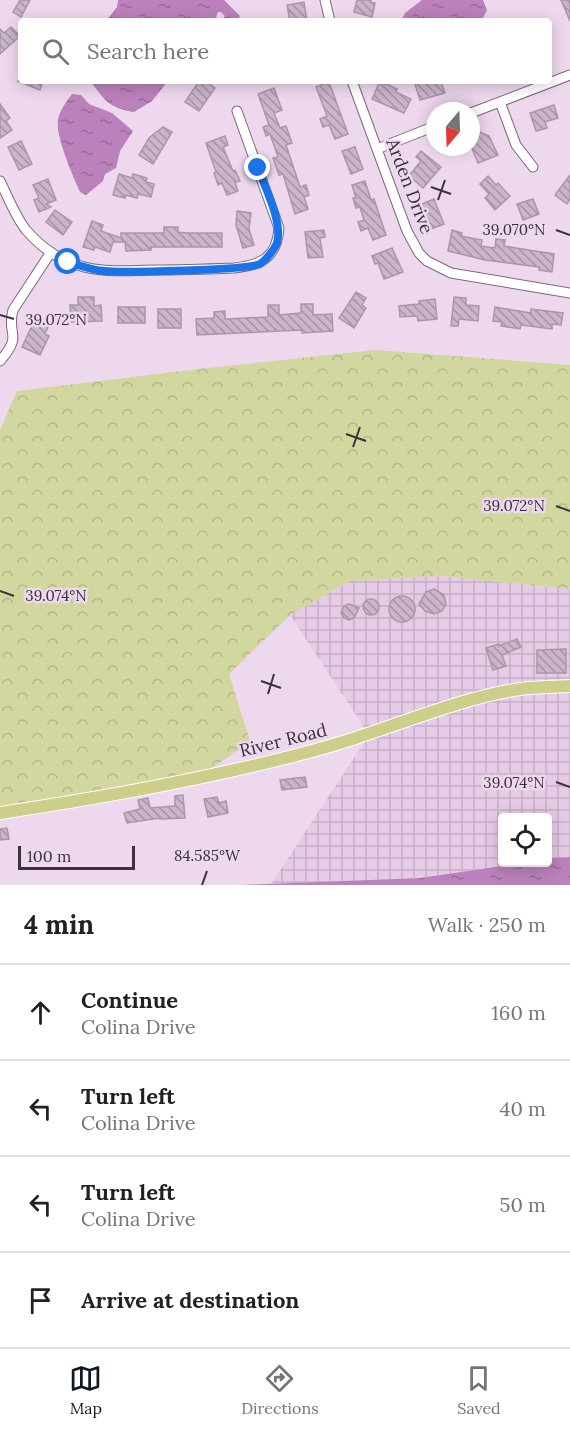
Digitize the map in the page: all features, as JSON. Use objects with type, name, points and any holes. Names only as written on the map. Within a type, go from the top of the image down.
[{"type":"main road","name":"River Road","points":[[0,813],[110,797],[196,780],[360,738],[461,703],[521,689],[570,686]]},
{"type":"street","points":[[325,0],[329,18]]},
{"type":"street","points":[[552,82],[570,75]]},
{"type":"street","name":"Arden Drive","points":[[353,84],[408,231],[419,253],[435,267],[451,273],[570,293]]},
{"type":"street","points":[[480,110],[547,84]]},
{"type":"street","points":[[500,102],[516,145],[533,167]]},
{"type":"street","points":[[0,181],[3,194],[27,231],[51,252],[68,262],[104,271],[234,268],[260,263],[273,251],[279,228],[237,111]]},
{"type":"street","points":[[377,149],[426,130]]},
{"type":"street","points":[[0,361],[13,344],[14,332],[11,316],[13,310],[51,252]]},
{"type":"shaded area","points":[[441,576],[570,589],[570,857],[552,858],[552,813],[498,813],[498,867],[420,878],[271,884],[369,735],[290,615],[350,581]]},
{"type":"green space","points":[[376,350],[570,365],[570,589],[441,576],[350,581],[290,615],[229,674],[250,741],[196,780],[0,813],[0,430],[17,391]]},
{"type":"water","points":[[118,0],[224,0],[240,16],[239,18],[224,18],[225,16],[218,12],[217,18],[108,18],[117,7]]},
{"type":"water","points":[[422,0],[483,0],[487,10],[483,18],[402,18],[405,13]]},
{"type":"water","points":[[92,84],[166,84],[152,101],[134,112],[118,108]]},
{"type":"water","points":[[72,94],[81,95],[89,104],[112,113],[133,131],[120,151],[116,168],[105,174],[103,181],[86,195],[80,192],[59,135],[60,112]]},
{"type":"water","points":[[570,857],[570,885],[241,885],[420,878],[498,867],[552,867],[552,858]]},
{"type":"building","points":[[20,0],[30,0],[21,17],[13,12]]},
{"type":"building","points":[[357,0],[371,0],[370,2],[375,3],[372,17],[354,12]]},
{"type":"building","points":[[561,0],[570,0],[570,21]]},
{"type":"building","points":[[304,2],[307,18],[289,18],[287,5]]},
{"type":"building","points":[[11,27],[18,34],[18,38],[0,54],[0,29],[4,33]]},
{"type":"building","points":[[25,84],[42,84],[40,90]]},
{"type":"building","points":[[197,84],[209,84],[215,88],[199,111],[185,102]]},
{"type":"building","points":[[330,84],[348,134],[335,139],[329,125],[323,127],[320,119],[327,116],[316,87]]},
{"type":"building","points":[[379,84],[386,84],[397,89],[396,92],[411,99],[404,113],[372,99]]},
{"type":"building","points":[[415,84],[442,84],[445,93],[420,100]]},
{"type":"building","points":[[274,88],[282,110],[274,113],[280,128],[286,126],[292,143],[286,145],[300,187],[306,185],[309,195],[304,197],[308,209],[295,214],[283,174],[279,175],[273,158],[278,157],[270,134],[266,136],[263,127],[269,125],[258,94]]},
{"type":"building","points":[[0,104],[10,118],[6,121],[12,130],[0,138]]},
{"type":"building","points":[[554,105],[558,118],[545,122],[547,128],[536,131],[530,113]]},
{"type":"building","points":[[163,127],[172,132],[153,164],[139,155],[149,138]]},
{"type":"building","points":[[480,132],[489,136],[498,155],[478,163],[475,156],[480,156]]},
{"type":"building","points":[[225,136],[228,145],[223,147],[240,181],[235,182],[238,191],[227,195],[222,183],[218,185],[206,143]]},
{"type":"building","points":[[21,141],[32,164],[19,170],[8,147]]},
{"type":"building","points":[[355,147],[363,169],[351,174],[342,151]]},
{"type":"building","points":[[421,151],[441,167],[423,188],[409,176],[421,161],[416,157]]},
{"type":"building","points":[[119,174],[132,178],[133,174],[147,178],[146,182],[154,184],[151,197],[138,194],[137,198],[126,195],[125,198],[113,195]]},
{"type":"building","points":[[570,175],[570,199],[567,204],[555,195]]},
{"type":"building","points":[[488,176],[510,196],[495,210],[485,198],[489,194],[480,184]]},
{"type":"building","points":[[48,179],[56,200],[46,204],[51,207],[39,212],[34,200],[39,198],[33,185]]},
{"type":"building","points":[[365,181],[371,200],[374,199],[386,235],[373,240],[368,228],[361,231],[358,222],[364,220],[360,207],[356,208],[353,198],[356,198],[352,185]]},
{"type":"building","points":[[434,199],[444,224],[431,229],[422,204]]},
{"type":"building","points":[[533,199],[539,214],[523,220],[517,204]]},
{"type":"building","points":[[55,210],[72,222],[63,235],[46,222]]},
{"type":"building","points":[[237,211],[251,213],[249,229],[254,245],[243,248],[236,225]]},
{"type":"building","points":[[92,221],[103,225],[101,231],[121,238],[121,233],[164,233],[164,227],[178,227],[178,232],[187,233],[222,233],[222,247],[151,247],[151,250],[126,251],[125,242],[113,242],[110,252],[95,247],[94,250],[83,247]]},
{"type":"building","points":[[324,230],[325,237],[320,238],[323,257],[308,258],[305,232]]},
{"type":"building","points":[[452,230],[462,233],[461,236],[482,240],[481,246],[495,248],[496,239],[505,240],[504,246],[554,254],[552,272],[539,270],[539,267],[485,260],[448,251]]},
{"type":"building","points":[[392,248],[403,272],[384,279],[378,263],[375,264],[372,256]]},
{"type":"building","points":[[356,292],[366,298],[362,305],[366,308],[354,328],[339,318]]},
{"type":"building","points":[[78,297],[94,297],[94,306],[101,305],[102,321],[71,322],[70,305],[78,305]]},
{"type":"building","points":[[454,297],[466,298],[466,305],[479,306],[478,321],[459,319],[458,326],[451,326]]},
{"type":"building","points":[[435,299],[437,319],[418,321],[417,316],[400,317],[399,306],[419,304],[419,301]]},
{"type":"building","points":[[301,304],[313,304],[313,315],[332,314],[333,331],[302,333],[302,330],[197,335],[196,319],[214,318],[214,312],[225,311],[225,319],[268,317],[268,305],[279,305],[279,315],[301,313]]},
{"type":"building","points":[[118,307],[145,307],[145,323],[118,323]]},
{"type":"building","points":[[495,307],[531,313],[531,309],[563,313],[561,325],[552,324],[552,329],[521,325],[520,329],[501,326],[502,322],[493,321]]},
{"type":"building","points":[[158,309],[181,309],[181,328],[158,328]]},
{"type":"building","points":[[35,319],[49,325],[45,334],[49,336],[40,355],[22,347]]},
{"type":"building","points":[[434,589],[444,595],[446,604],[442,611],[434,614],[425,611],[419,604],[426,592]]},
{"type":"building","points":[[402,596],[411,600],[415,609],[411,618],[402,622],[393,618],[389,609],[393,600]]},
{"type":"building","points":[[368,599],[374,599],[379,607],[377,613],[368,615],[363,610],[363,604]]},
{"type":"building","points":[[349,604],[359,608],[354,618],[349,620],[341,613],[344,606]]},
{"type":"building","points":[[517,639],[521,647],[502,655],[506,666],[493,670],[486,648]]},
{"type":"building","points":[[566,649],[566,673],[537,673],[537,650]]},
{"type":"building","points":[[305,777],[307,787],[282,790],[280,780]]},
{"type":"building","points":[[183,795],[185,818],[160,818],[127,823],[124,813],[140,809],[138,800],[148,798],[150,808],[175,806],[175,796]]},
{"type":"building","points":[[217,797],[219,803],[226,801],[228,813],[208,817],[204,799]]},
{"type":"building","points":[[7,828],[9,839],[0,840],[0,829]]},
{"type":"route","points":[[68,262],[104,271],[234,268],[260,263],[273,251],[279,228],[258,168]]}]
